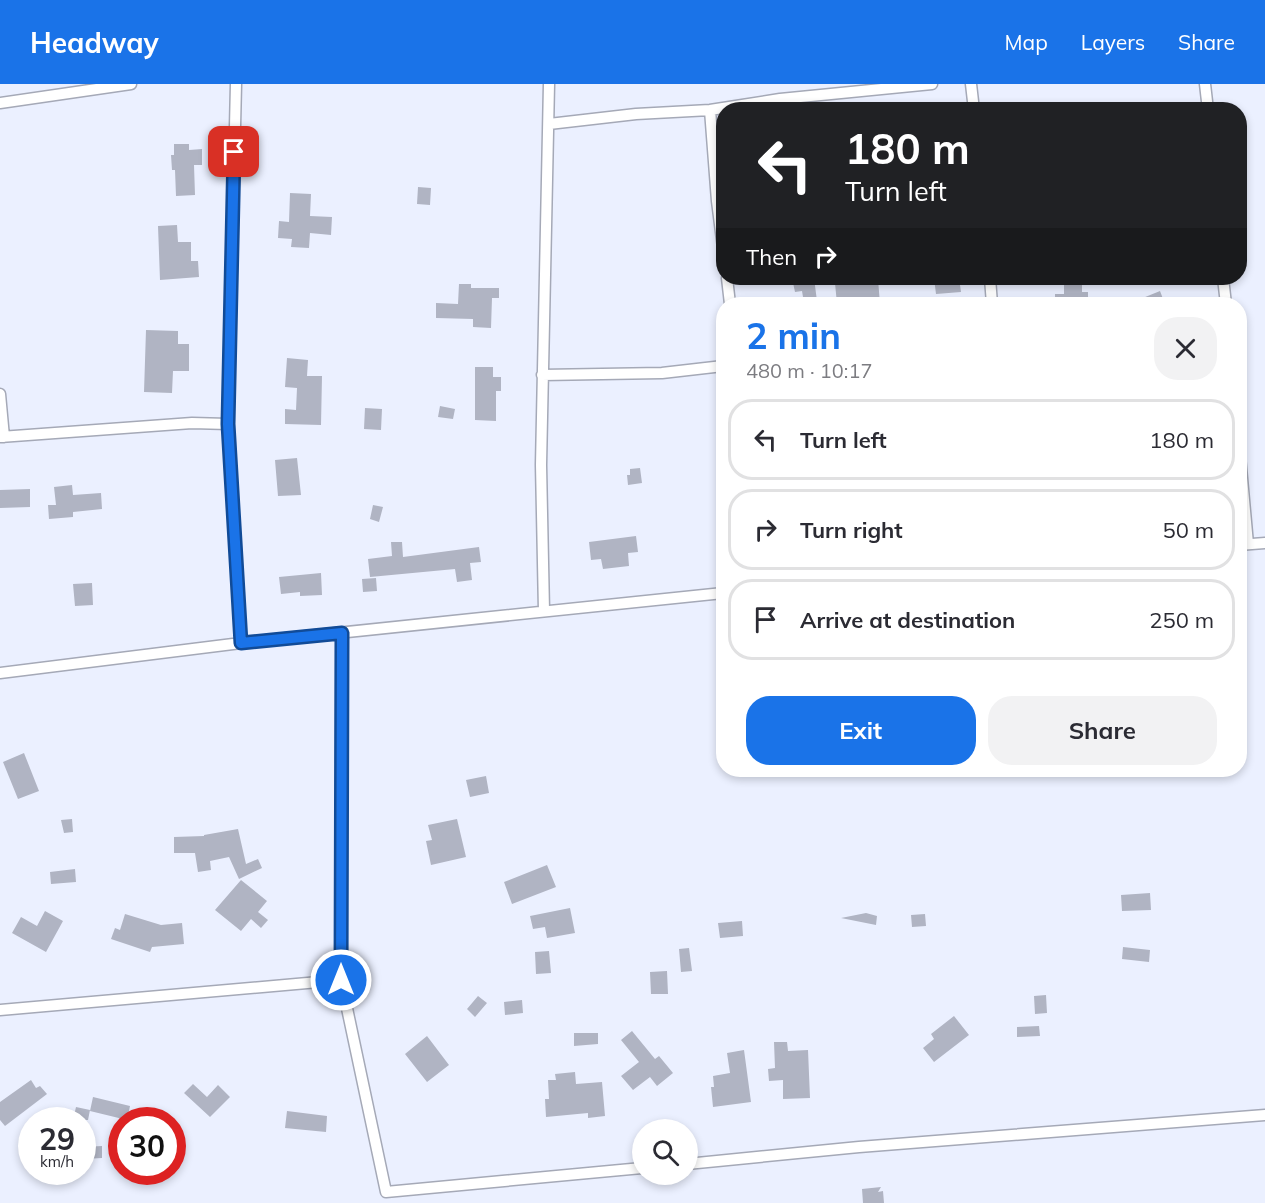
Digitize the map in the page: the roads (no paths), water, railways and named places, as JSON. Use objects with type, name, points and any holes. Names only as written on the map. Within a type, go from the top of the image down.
[{"type":"street","points":[[0,103],[131,84]]},
{"type":"street","points":[[236,84],[228,424],[241,643]]},
{"type":"street","points":[[544,611],[541,519],[542,375],[549,84]]},
{"type":"street","points":[[761,102],[932,84]]},
{"type":"street","points":[[971,84],[973,102]]},
{"type":"street","points":[[1205,84],[1207,102]]},
{"type":"street","points":[[549,124],[636,114],[716,109]]},
{"type":"street","points":[[710,110],[716,188]]},
{"type":"street","points":[[542,375],[662,373],[716,364]]},
{"type":"street","points":[[0,394],[2,437],[192,423],[228,424]]},
{"type":"street","points":[[1247,545],[1265,543]]},
{"type":"street","points":[[0,672],[241,643],[716,594]]},
{"type":"street","points":[[342,633],[341,980],[385,1198],[632,1169]]},
{"type":"street","points":[[0,1010],[341,980]]},
{"type":"street","points":[[698,1163],[859,1147],[1265,1115]]}]
